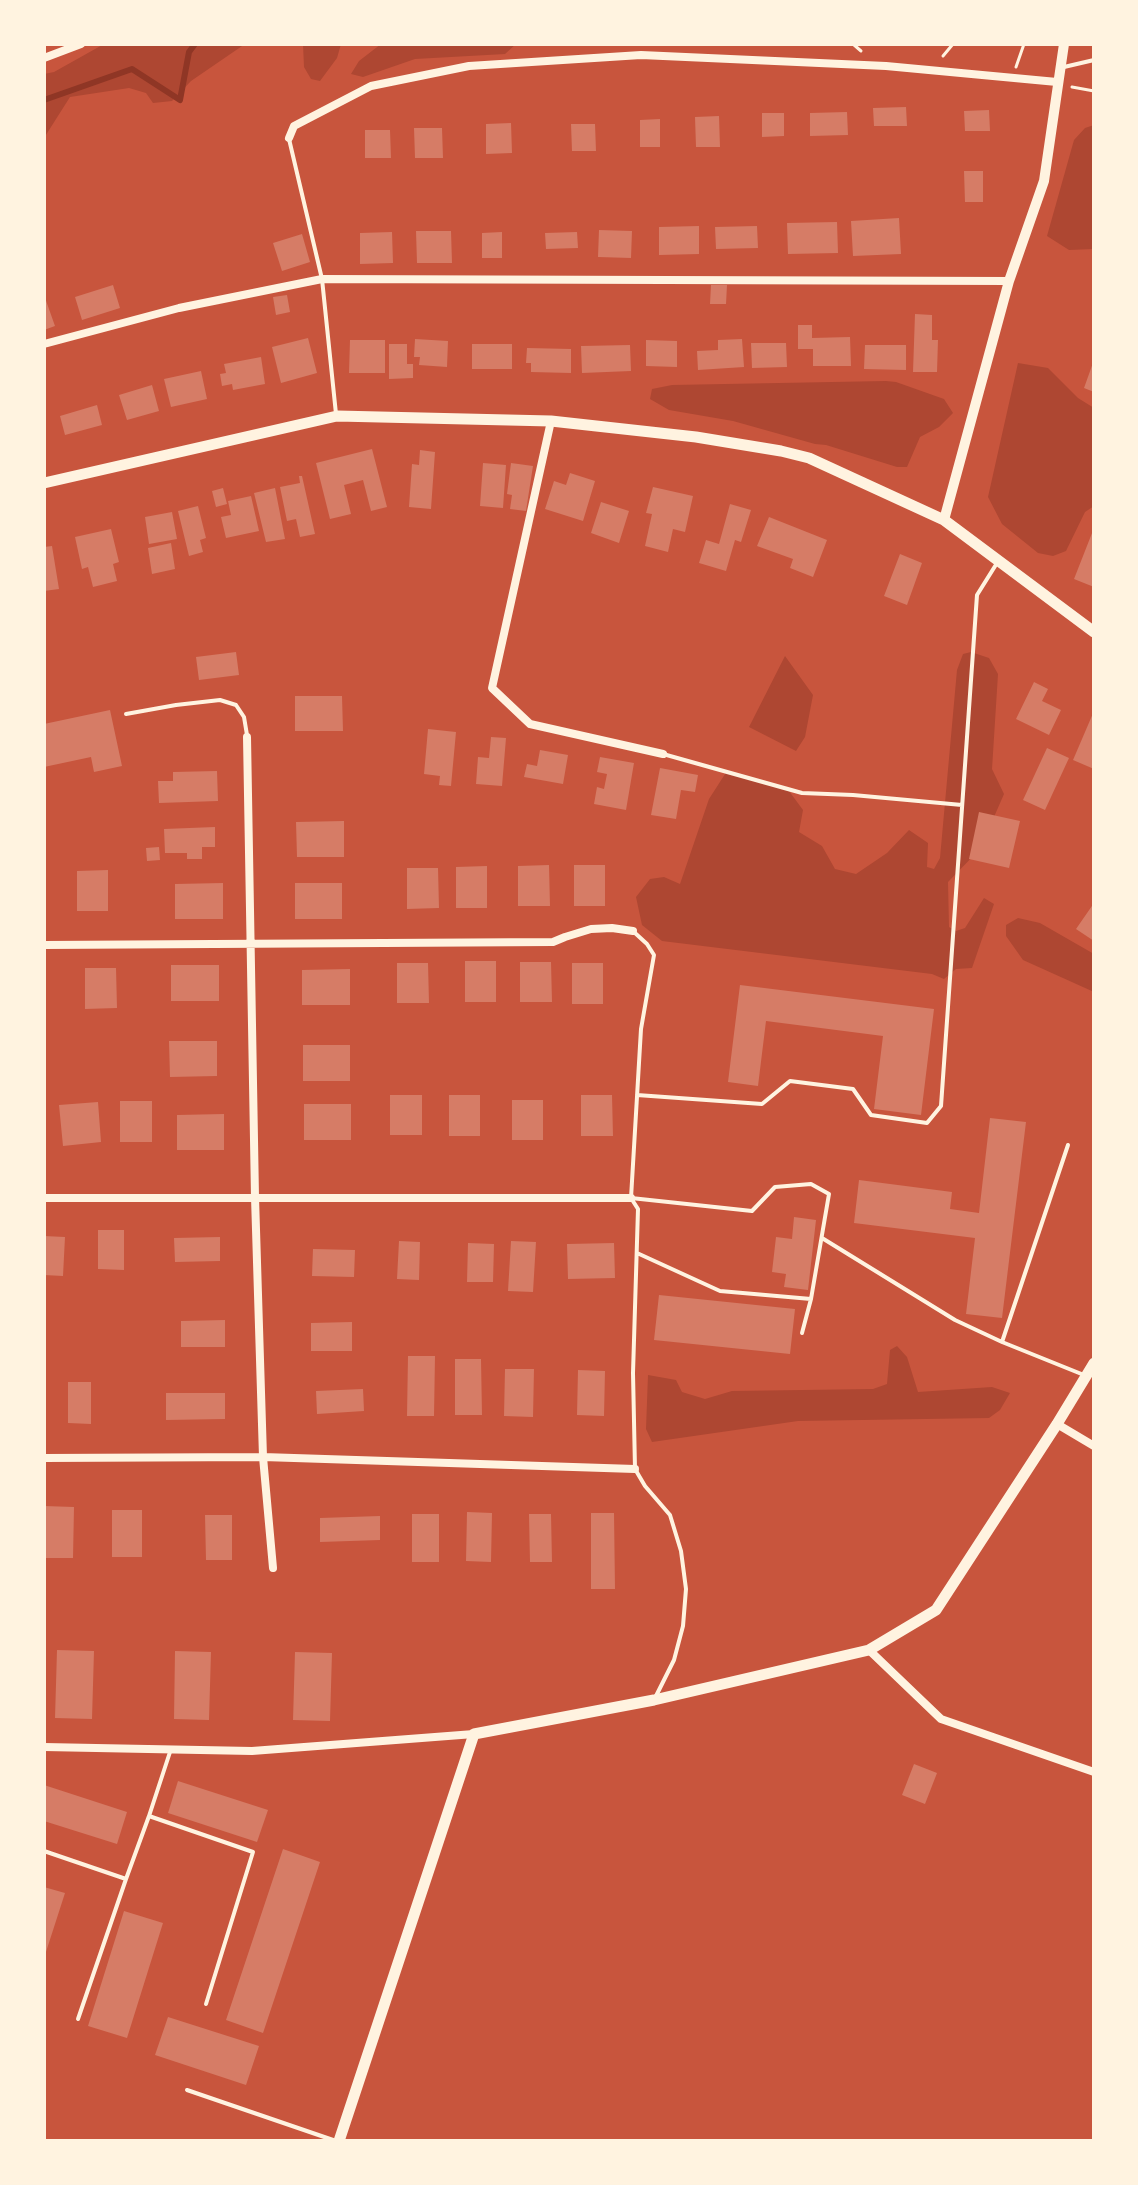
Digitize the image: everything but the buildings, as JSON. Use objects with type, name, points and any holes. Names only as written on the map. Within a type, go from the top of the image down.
[{"type":"main road","points":[[44,483],[337,416],[551,421],[696,437],[809,458],[944,520],[1094,632]]},
{"type":"main road","points":[[338,2141],[474,1734],[654,1700],[869,1650],[936,1610],[1094,1363]]},
{"type":"street","points":[[44,58],[81,44]]},
{"type":"street","points":[[944,520],[1009,281],[1044,181],[1064,44]]},
{"type":"street","points":[[289,138],[294,126],[371,86],[469,66],[641,55],[880,65],[1057,85]]},
{"type":"street","points":[[44,344],[179,308],[322,279],[1009,281]]},
{"type":"street","points":[[551,421],[492,688],[530,724],[663,754]]},
{"type":"street","points":[[247,737],[263,1457],[273,1568]]},
{"type":"street","points":[[44,945],[553,942],[591,929],[633,931]]},
{"type":"street","points":[[44,1198],[631,1198]]},
{"type":"street","points":[[1057,1424],[1094,1446]]},
{"type":"street","points":[[44,1458],[263,1457],[635,1469]]},
{"type":"street","points":[[869,1650],[941,1719],[1094,1772]]},
{"type":"street","points":[[44,1747],[252,1751],[474,1734]]},
{"type":"lane","points":[[1061,68],[1094,60]]},
{"type":"lane","points":[[289,138],[322,279],[337,416]]},
{"type":"lane","points":[[637,1095],[762,1104],[790,1081],[853,1089],[871,1115],[927,1123],[941,1106],[977,595],[999,561]]},
{"type":"lane","points":[[126,714],[220,700],[236,705],[244,717],[247,737]]},
{"type":"lane","points":[[663,754],[802,793],[962,805]]},
{"type":"lane","points":[[633,931],[654,955],[642,1017],[631,1198],[638,1209],[633,1373],[635,1469],[670,1515],[681,1551],[686,1589],[683,1626],[674,1660],[654,1700]]},
{"type":"lane","points":[[1002,1342],[1068,1145]]},
{"type":"lane","points":[[631,1198],[752,1211],[775,1187],[811,1184],[829,1194],[802,1333]]},
{"type":"lane","points":[[822,1238],[955,1320],[1086,1376]]},
{"type":"lane","points":[[637,1253],[720,1291],[811,1299]]},
{"type":"lane","points":[[78,2019],[171,1749]]},
{"type":"lane","points":[[149,1816],[253,1852],[206,2004]]},
{"type":"lane","points":[[44,1851],[126,1879]]},
{"type":"lane","points":[[187,2090],[338,2141]]},
{"type":"path","points":[[1012,78],[1024,44]]},
{"type":"path","points":[[1057,85],[1094,91]]},
{"type":"shaded area","points":[[104,44],[245,44],[191,81],[172,101],[153,103],[146,93],[129,88],[70,97],[44,138],[44,74],[54,72]]},
{"type":"shaded area","points":[[303,44],[341,44],[337,58],[320,81],[311,79],[304,67]]},
{"type":"shaded area","points":[[381,44],[516,44],[505,54],[415,59],[363,77],[351,74],[359,61]]},
{"type":"shaded area","points":[[1094,125],[1094,249],[1069,250],[1047,236],[1074,140],[1085,128]]},
{"type":"shaded area","points":[[1018,363],[1048,368],[1078,398],[1094,408],[1094,506],[1085,512],[1066,551],[1053,556],[1038,553],[1002,524],[988,497]]},
{"type":"shaded area","points":[[886,381],[944,399],[953,413],[939,427],[920,437],[907,467],[897,467],[733,421],[669,410],[650,399],[652,389],[672,385]]},
{"type":"shaded area","points":[[971,652],[989,658],[998,674],[992,769],[1004,794],[980,849],[948,882],[949,927],[956,931],[965,928],[984,898],[994,904],[972,968],[956,969],[944,979],[932,974],[662,941],[642,925],[636,897],[650,879],[664,877],[680,884],[709,799],[727,771],[786,787],[803,810],[799,832],[822,846],[835,869],[856,874],[887,853],[909,830],[928,843],[927,867],[934,869],[940,858],[957,670],[963,654]]},
{"type":"shaded area","points":[[785,656],[813,695],[805,737],[796,751],[749,727]]},
{"type":"shaded area","points":[[1018,918],[1040,923],[1094,954],[1094,992],[1023,960],[1006,936],[1006,925]]},
{"type":"shaded area","points":[[897,1346],[907,1357],[918,1392],[992,1387],[1010,1393],[1000,1410],[989,1418],[798,1421],[652,1442],[646,1429],[648,1375],[676,1380],[682,1392],[705,1399],[732,1391],[873,1389],[887,1384],[890,1350]]},
{"type":"waterway","points":[[44,100],[132,69],[180,100],[189,52],[195,44]]}]
